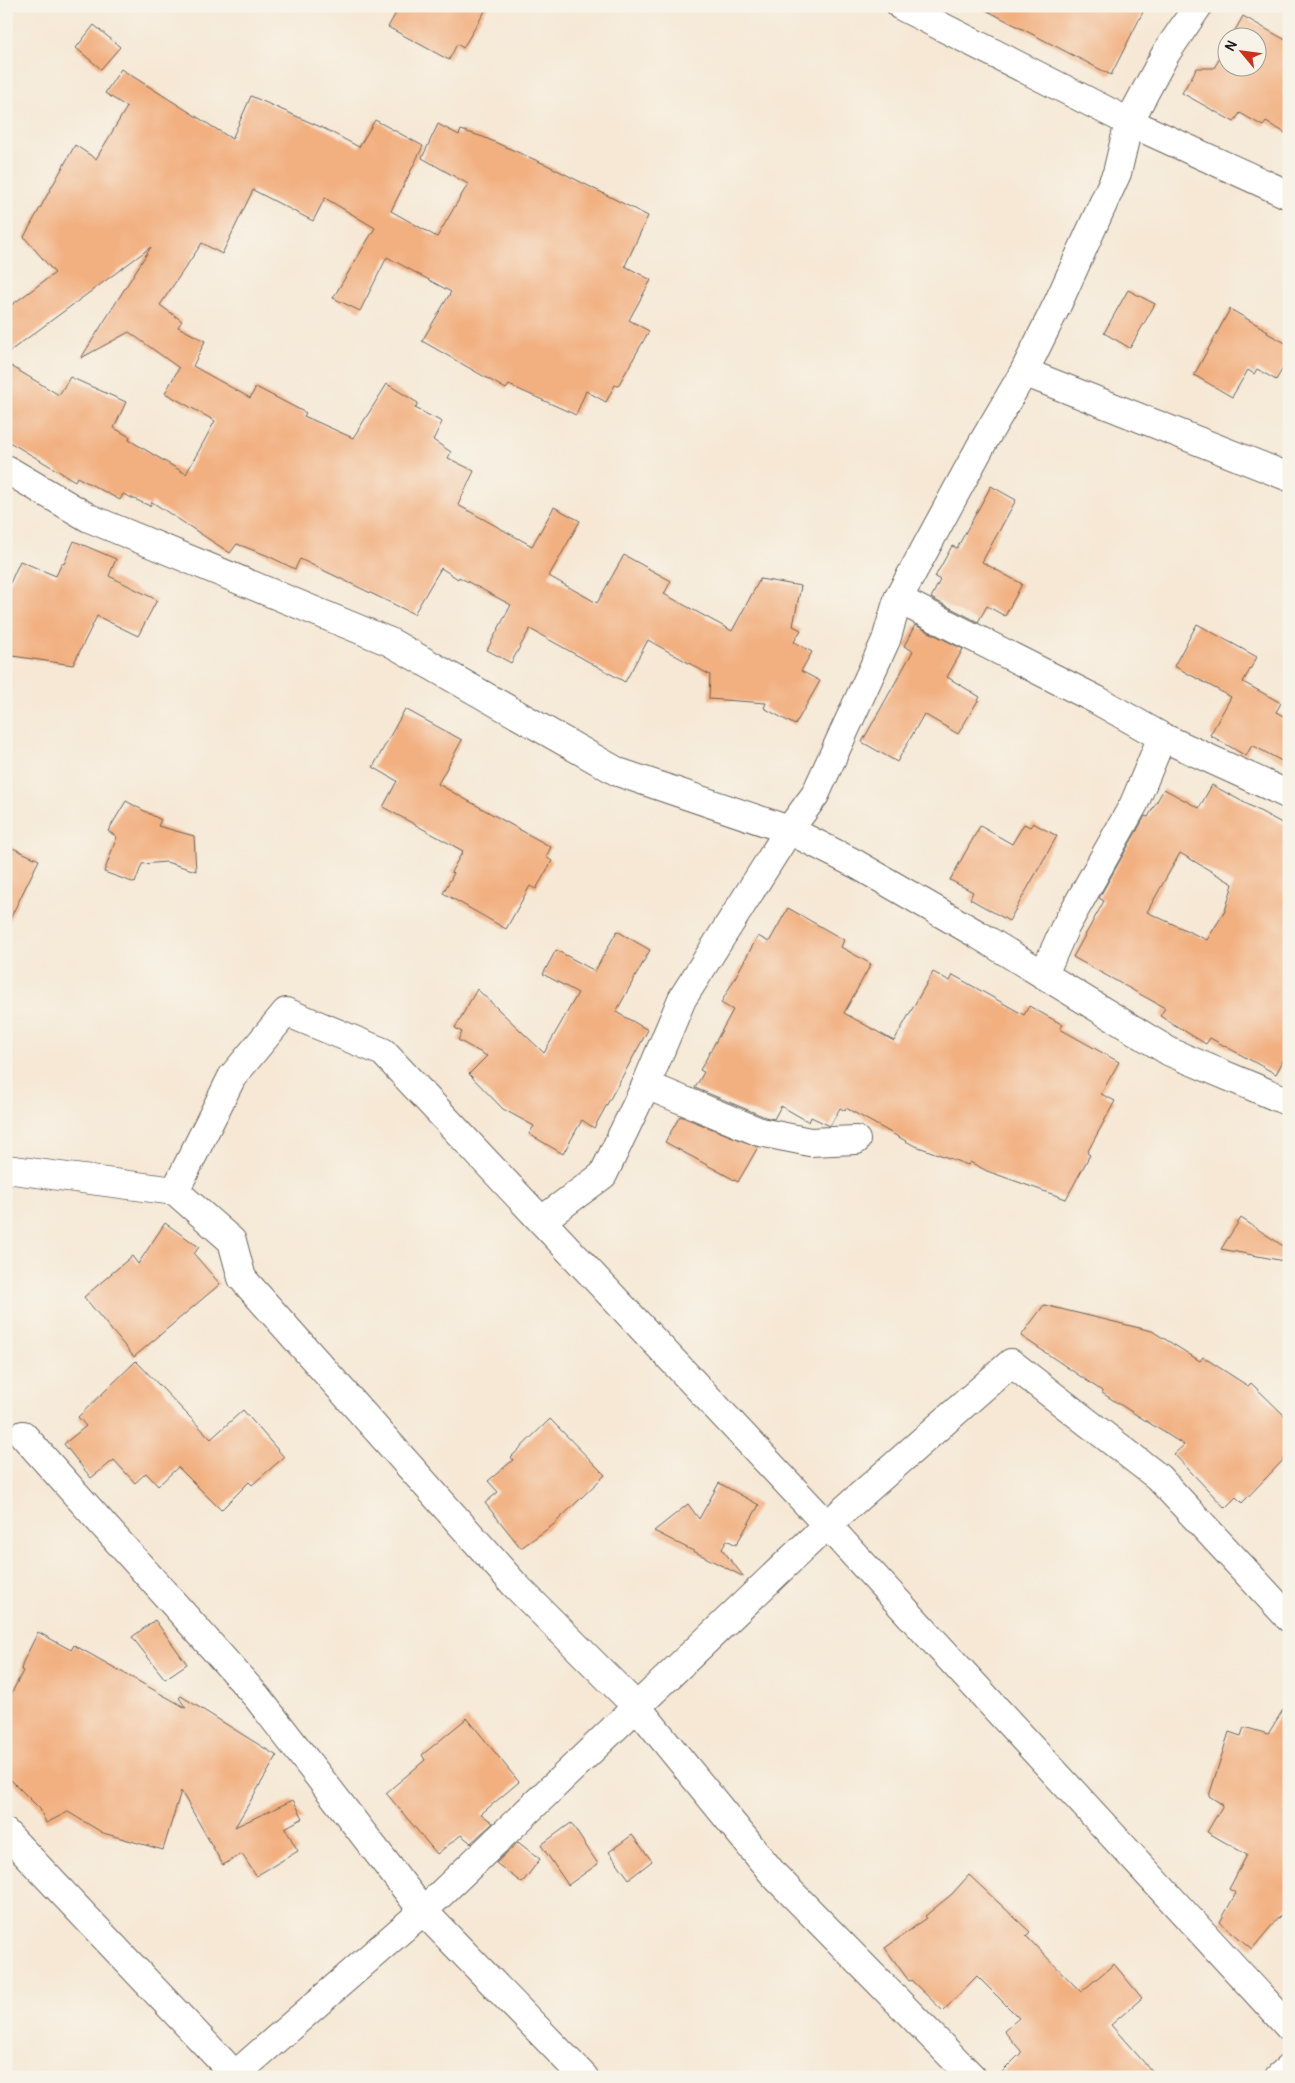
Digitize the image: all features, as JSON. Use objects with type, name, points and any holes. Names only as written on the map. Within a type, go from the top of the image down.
[{"type":"street","points":[[901,6],[1129,122],[1289,195]]},
{"type":"street","points":[[542,1220],[603,1175],[646,1086],[682,999],[789,830],[815,795],[886,640],[898,599],[983,442],[1024,372],[1117,173],[1129,122],[1166,53],[1198,6]]},
{"type":"street","points":[[1024,372],[1289,477]]},
{"type":"street","points":[[6,469],[89,518],[390,642],[618,772],[789,830],[856,864],[1044,974],[1170,1052],[1289,1102]]},
{"type":"street","points":[[898,599],[1097,700],[1162,737],[1289,795]]},
{"type":"street","points":[[1044,974],[1064,929],[1134,804],[1162,737]]},
{"type":"street","points":[[175,1190],[232,1077],[286,1012],[383,1052],[827,1525],[1289,2027]]},
{"type":"street","points":[[646,1086],[760,1132],[810,1142],[856,1140]]},
{"type":"street","points":[[6,1168],[175,1190],[232,1241],[242,1278],[509,1578],[638,1708],[774,1875],[972,2077]]},
{"type":"street","points":[[6,1833],[235,2076],[423,1912],[827,1525],[1011,1363],[1158,1477],[1289,1618]]},
{"type":"street","points":[[23,1435],[257,1697],[423,1912],[584,2077]]},
{"type":"street","points":[[1279,2077],[1289,2068]]},
{"type":"building","points":[[400,6],[488,6],[463,48],[457,44],[449,60],[388,27]]},
{"type":"building","points":[[978,6],[1146,6],[1111,75]]},
{"type":"building","points":[[1243,16],[1264,28],[1236,28]]},
{"type":"building","points":[[94,25],[120,47],[101,69],[76,48]]},
{"type":"building","points":[[1268,30],[1289,42],[1289,135],[1266,122],[1263,126],[1240,113],[1234,122],[1182,93],[1197,68],[1214,68],[1218,61],[1218,78],[1268,78]]},
{"type":"building","points":[[121,69],[232,139],[251,96],[325,129],[359,147],[375,120],[423,146],[391,211],[437,237],[468,184],[422,158],[438,124],[459,135],[461,130],[483,137],[547,165],[648,216],[625,266],[651,280],[629,320],[649,331],[618,386],[615,385],[606,402],[586,391],[576,415],[509,385],[506,389],[422,341],[451,292],[387,257],[360,311],[333,298],[375,228],[325,198],[313,221],[253,190],[222,254],[202,243],[160,305],[182,321],[178,327],[205,341],[193,366],[250,398],[256,387],[306,413],[304,416],[353,438],[387,384],[418,403],[415,408],[442,422],[433,440],[451,452],[448,458],[474,471],[458,505],[532,546],[554,507],[580,521],[549,576],[597,603],[624,555],[671,581],[664,594],[732,631],[760,579],[801,586],[793,626],[801,630],[794,642],[812,652],[801,671],[820,681],[795,725],[764,708],[766,703],[709,699],[710,675],[648,640],[625,682],[530,629],[511,663],[487,650],[511,605],[459,577],[458,579],[441,568],[414,614],[300,559],[295,569],[237,544],[230,553],[152,502],[150,506],[123,494],[120,500],[77,477],[75,481],[6,440],[6,363],[59,395],[70,377],[126,402],[114,428],[130,437],[129,440],[186,474],[215,421],[165,393],[179,368],[129,332],[81,358],[151,247],[6,354],[6,309],[55,273],[24,237],[75,145],[96,159],[127,107],[105,93]]},
{"type":"building","points":[[1128,290],[1155,304],[1130,348],[1104,333]]},
{"type":"building","points":[[1230,309],[1289,345],[1289,358],[1276,380],[1257,369],[1254,374],[1248,370],[1232,397],[1194,375]]},
{"type":"building","points":[[991,486],[1016,500],[982,562],[1022,584],[1005,616],[987,606],[978,622],[931,598],[940,580],[935,577],[952,546],[957,548]]},
{"type":"building","points":[[74,541],[116,559],[109,576],[157,600],[138,636],[97,616],[73,665],[6,655],[6,592],[20,561],[56,576],[62,563],[64,564]]},
{"type":"building","points":[[1197,624],[1257,657],[1243,682],[1281,703],[1276,712],[1289,719],[1289,765],[1252,745],[1246,756],[1210,735],[1231,697],[1174,666]]},
{"type":"building","points":[[915,625],[963,649],[947,677],[980,697],[958,734],[924,714],[897,762],[862,742],[913,651],[904,646]]},
{"type":"building","points":[[405,709],[462,740],[438,784],[551,847],[546,857],[552,861],[536,889],[530,886],[506,929],[443,893],[454,873],[451,872],[463,851],[383,807],[397,781],[373,767]]},
{"type":"building","points":[[1212,785],[1289,827],[1289,1050],[1276,1074],[1210,1038],[1206,1044],[1160,1016],[1165,1008],[1073,957],[1104,901],[1099,898],[1145,816],[1148,817],[1164,789],[1199,808]],"holes":[[[1180,853],[1233,884],[1225,911],[1207,940],[1147,912]]]},
{"type":"building","points":[[126,801],[161,820],[158,826],[194,836],[196,871],[166,862],[142,864],[135,883],[104,872],[117,837],[108,831]]},
{"type":"building","points":[[1033,823],[1057,836],[1009,921],[970,899],[973,892],[950,880],[980,826],[1012,844],[1024,824],[1030,827]]},
{"type":"building","points":[[6,845],[39,860],[6,927]]},
{"type":"building","points":[[788,908],[844,940],[841,947],[871,964],[844,1013],[894,1041],[933,972],[950,981],[953,975],[1024,1015],[1029,1006],[1063,1025],[1060,1029],[1119,1062],[1101,1094],[1115,1101],[1087,1153],[1090,1155],[1066,1199],[987,1171],[970,1162],[968,1165],[913,1145],[846,1108],[845,1111],[840,1108],[830,1126],[811,1117],[809,1122],[781,1106],[774,1119],[695,1088],[704,1072],[700,1070],[733,1010],[721,1003],[758,936],[769,942]]},
{"type":"building","points":[[617,931],[650,950],[616,1012],[648,1030],[594,1128],[582,1120],[563,1154],[529,1134],[534,1126],[503,1109],[469,1074],[487,1056],[458,1040],[462,1032],[455,1028],[477,989],[544,1053],[578,993],[543,974],[556,950],[595,971]]},
{"type":"building","points":[[680,1116],[758,1147],[738,1182],[665,1142]]},
{"type":"building","points":[[1241,1218],[1289,1250],[1289,1262],[1221,1249]]},
{"type":"building","points":[[165,1223],[199,1247],[194,1254],[220,1284],[134,1357],[84,1297],[132,1256],[138,1264]]},
{"type":"building","points":[[1044,1305],[1152,1331],[1200,1361],[1203,1357],[1248,1386],[1251,1383],[1289,1420],[1289,1454],[1242,1503],[1236,1497],[1225,1508],[1174,1454],[1184,1445],[1102,1393],[1102,1391],[1021,1336]]},
{"type":"building","points":[[136,1361],[211,1439],[243,1410],[284,1457],[252,1485],[249,1482],[221,1510],[178,1467],[158,1486],[146,1473],[135,1483],[114,1460],[91,1478],[64,1444],[86,1426],[78,1417]]},
{"type":"building","points":[[550,1419],[605,1475],[553,1525],[521,1548],[485,1503],[498,1492],[488,1481],[513,1460],[511,1457]]},
{"type":"building","points":[[719,1483],[759,1505],[736,1545],[727,1540],[722,1549],[744,1577],[654,1531],[688,1504],[699,1519]]},
{"type":"building","points":[[155,1620],[187,1664],[165,1679],[132,1637]]},
{"type":"building","points":[[38,1632],[71,1650],[74,1645],[186,1708],[179,1698],[181,1696],[277,1756],[235,1827],[293,1800],[303,1818],[285,1828],[298,1851],[256,1876],[242,1854],[223,1865],[181,1791],[163,1850],[103,1833],[68,1812],[46,1823],[40,1809],[6,1775],[6,1704],[23,1671],[21,1670],[23,1662]]},
{"type":"building","points":[[1289,1700],[1289,1905],[1252,1949],[1220,1922],[1236,1893],[1229,1889],[1247,1855],[1207,1832],[1223,1805],[1209,1796],[1229,1732],[1241,1736],[1244,1727],[1268,1734]]},
{"type":"building","points":[[467,1718],[519,1782],[481,1814],[493,1823],[471,1843],[461,1835],[437,1854],[386,1793],[425,1760],[422,1755]]},
{"type":"building","points":[[571,1823],[598,1864],[568,1885],[541,1845]]},
{"type":"building","points":[[632,1835],[652,1861],[629,1879],[609,1852]]},
{"type":"building","points":[[518,1842],[540,1859],[522,1883],[496,1863]]},
{"type":"building","points":[[969,1875],[1030,1932],[1026,1936],[1081,1992],[1114,1964],[1142,1998],[1111,2025],[1157,2077],[997,2077],[1021,2053],[1004,2031],[1019,2018],[977,1976],[943,2011],[911,1980],[909,1981],[885,1948],[927,1918],[925,1916],[952,1894]]}]
